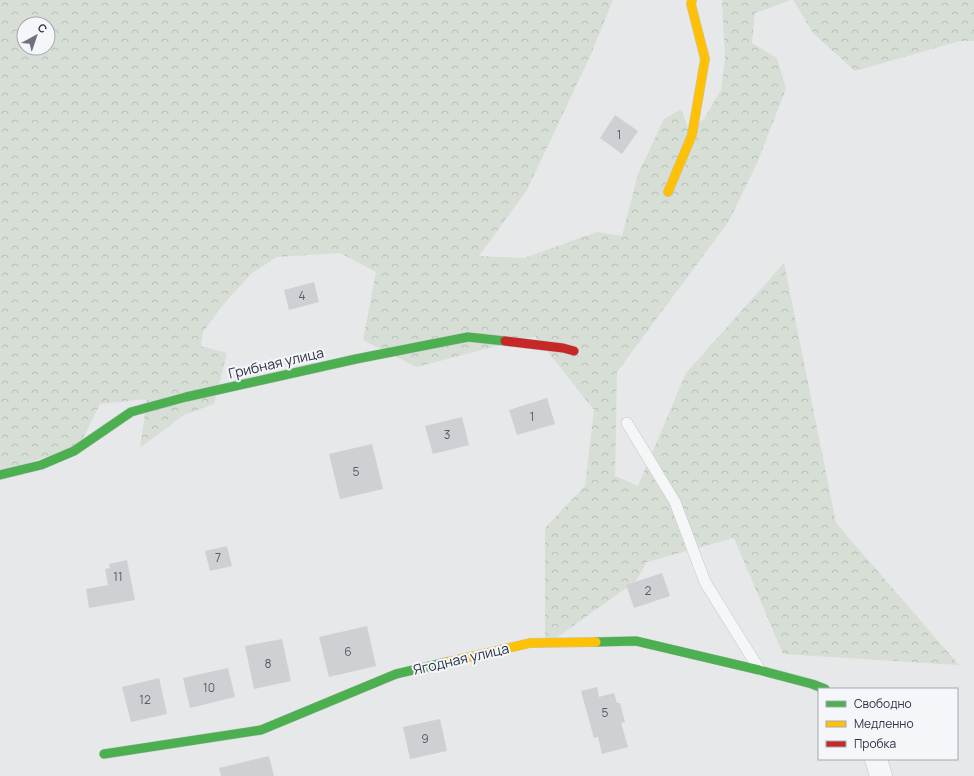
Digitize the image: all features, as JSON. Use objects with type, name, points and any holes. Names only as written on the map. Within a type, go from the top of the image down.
[{"type":"street","points":[[668,192],[692,135],[705,59],[691,4],[692,0]]},
{"type":"street","name":"Грибная улица","points":[[0,475],[41,465],[74,451],[131,412],[186,397],[356,359],[468,337],[563,348],[574,351]]},
{"type":"street","name":"Ягодная улица","points":[[104,754],[262,730],[396,674],[530,643],[636,640],[759,670],[822,688]]},
{"type":"street","points":[[876,760],[881,776]]},
{"type":"lane","points":[[627,422],[675,502],[705,582],[759,670]]},
{"type":"green space","points":[[0,0],[613,0],[591,54],[527,190],[479,256],[524,258],[597,232],[622,236],[638,174],[664,119],[681,109],[689,130],[704,119],[721,90],[725,59],[722,0],[791,0],[755,13],[752,43],[777,58],[786,89],[757,163],[729,221],[617,372],[615,476],[638,486],[686,373],[784,263],[836,523],[959,665],[783,654],[734,538],[647,562],[636,581],[545,646],[545,528],[585,486],[594,410],[535,336],[417,367],[363,340],[376,272],[340,253],[277,257],[252,273],[222,306],[203,332],[201,346],[227,353],[214,404],[184,415],[140,448],[147,399],[100,404],[79,446],[0,472]]},
{"type":"green space","points":[[793,0],[974,0],[974,41],[960,41],[855,71],[814,34]]},
{"type":"building","points":[[615,115],[638,131],[622,154],[600,138]]},
{"type":"building","points":[[314,282],[319,302],[289,310],[284,290]]},
{"type":"building","points":[[547,398],[555,424],[517,435],[509,410]]},
{"type":"building","points":[[462,417],[469,445],[433,454],[425,426]]},
{"type":"building","points":[[372,444],[383,489],[340,499],[329,454]]},
{"type":"building","points":[[227,546],[232,566],[210,571],[205,551]]},
{"type":"building","points":[[127,560],[135,600],[89,608],[86,589],[108,585],[105,569],[110,568],[109,564]]},
{"type":"building","points":[[662,573],[670,596],[634,608],[626,585]]},
{"type":"building","points":[[367,626],[376,666],[329,677],[319,637]]},
{"type":"building","points":[[282,639],[291,681],[254,689],[245,646]]},
{"type":"building","points":[[228,668],[235,697],[190,708],[183,678]]},
{"type":"building","points":[[159,678],[167,714],[131,722],[122,687]]},
{"type":"building","points":[[597,687],[599,697],[614,693],[617,703],[620,703],[625,722],[621,723],[628,747],[602,754],[598,737],[594,738],[581,691]]},
{"type":"building","points":[[440,719],[447,751],[410,759],[403,727]]},
{"type":"building","points":[[269,756],[274,776],[221,776],[219,768]]},
{"type":"traffic: fast","points":[[0,475],[41,465],[74,451],[131,412],[186,397],[356,359],[468,337],[505,341]]},
{"type":"traffic: fast","points":[[596,642],[636,641],[759,670],[822,688]]},
{"type":"traffic: fast","points":[[104,754],[261,730],[396,674],[447,662]]},
{"type":"traffic: slow","points":[[668,192],[692,135],[705,59],[691,4],[692,0]]},
{"type":"traffic: slow","points":[[447,662],[530,643],[596,642]]},
{"type":"traffic: jam","points":[[505,341],[563,348],[574,351]]}]
